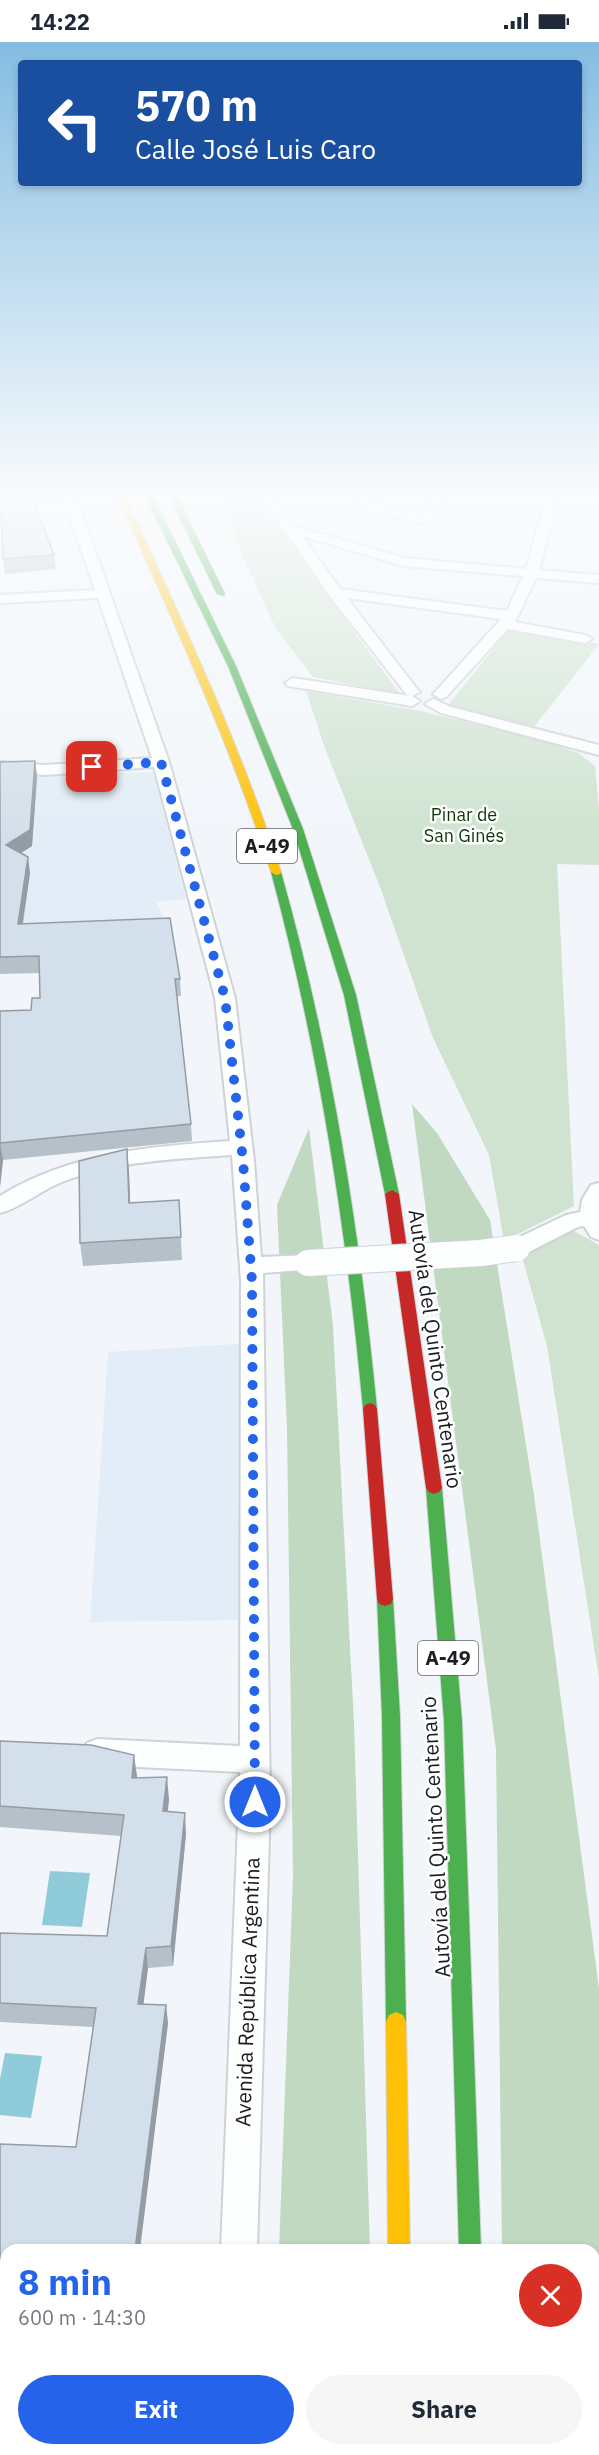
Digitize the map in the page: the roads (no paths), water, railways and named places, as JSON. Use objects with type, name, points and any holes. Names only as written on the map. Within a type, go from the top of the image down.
[{"type":"highway","name":"Autovía del Quinto Centenario","points":[[172,611],[232,746],[271,857],[304,977],[344,1186],[365,1344],[382,1556],[392,1751],[399,2244]]},
{"type":"highway","name":"Autovía del Quinto Centenario","points":[[205,611],[232,666],[298,829],[350,995],[390,1179],[433,1470],[453,1721],[470,2244]]},
{"type":"highway","points":[[157,612],[187,644]]},
{"type":"highway","points":[[298,829],[302,794]]},
{"type":"street","name":"Avenida República Argentina","points":[[109,611],[161,762],[225,998],[250,1265],[255,1760],[239,2244]]},
{"type":"street","points":[[348,611],[412,697]]},
{"type":"street","points":[[449,611],[507,620],[585,639]]},
{"type":"street","points":[[437,699],[507,620],[512,611]]},
{"type":"street","points":[[293,682],[412,697],[427,689],[446,710],[597,747]]},
{"type":"street","points":[[0,767],[45,770],[161,762]]},
{"type":"street","points":[[0,1206],[45,1181],[106,1161],[240,1147]]},
{"type":"street","points":[[250,1265],[481,1253],[517,1248],[574,1220],[595,1225],[591,1204],[599,1190]]},
{"type":"street","points":[[65,1750],[255,1760]]},
{"type":"water","points":[[50,1871],[90,1873],[82,1927],[42,1925]]},
{"type":"water","points":[[5,2053],[42,2056],[31,2118],[0,2115],[0,2079]]},
{"type":"park label","name":"Pinar de San Ginés","points":[[464,825]]}]
